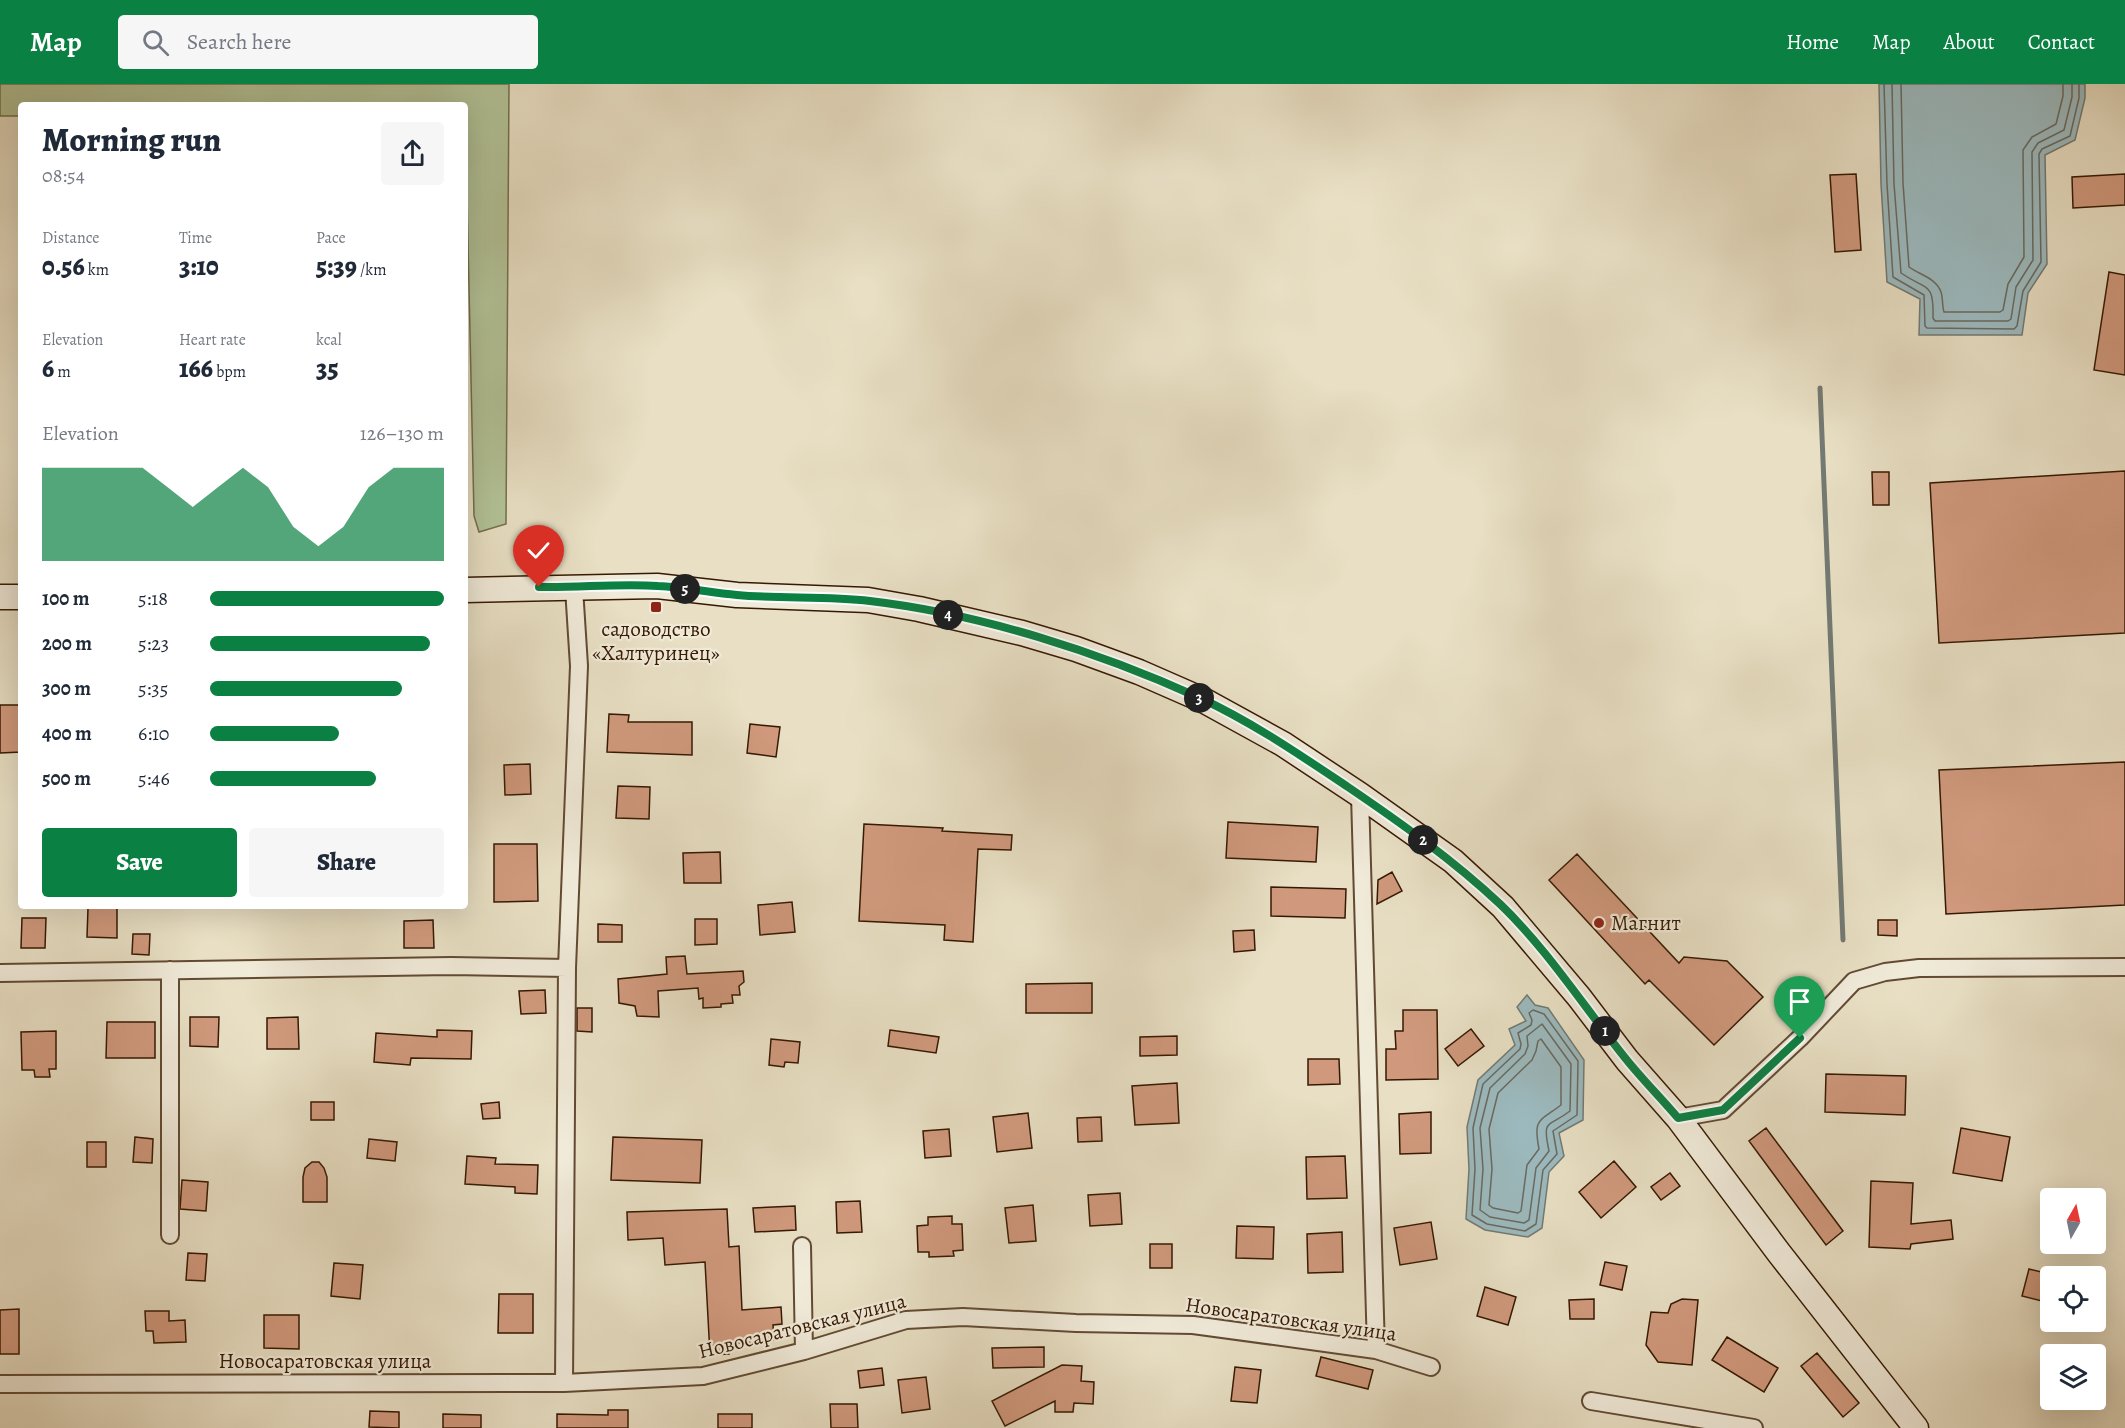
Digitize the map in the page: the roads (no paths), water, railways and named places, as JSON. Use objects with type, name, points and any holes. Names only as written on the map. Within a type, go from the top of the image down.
[{"type":"main road","points":[[468,590],[657,586],[737,595],[868,600],[919,609],[1001,628],[1076,649],[1139,672],[1203,700],[1283,744],[1453,861],[1503,907],[1579,997],[1627,1060],[1678,1118],[1779,1253],[1916,1428]]},
{"type":"main road","points":[[0,597],[18,597]]},
{"type":"street","points":[[564,1383],[567,968],[579,666],[574,588]]},
{"type":"street","points":[[1360,795],[1376,1350]]},
{"type":"street","points":[[0,973],[451,966],[567,968]]},
{"type":"street","points":[[1678,1118],[1723,1110],[1800,1038],[1854,981],[1885,972],[1919,969],[2125,968]]},
{"type":"street","points":[[170,970],[170,1235]]},
{"type":"street","points":[[802,1246],[804,1351]]},
{"type":"street","name":"Новосаратовская улица","points":[[0,1384],[564,1383],[703,1376],[804,1351],[906,1320],[963,1317],[1076,1323],[1193,1325],[1376,1350],[1431,1367]]},
{"type":"street","points":[[1591,1401],[1754,1428]]},
{"type":"water","points":[[1879,84],[2085,84],[2085,98],[2075,140],[2045,155],[2047,264],[2028,293],[2022,335],[1919,335],[1920,299],[1887,282],[1881,184]]},
{"type":"water","points":[[1527,995],[1535,1005],[1548,1008],[1584,1060],[1583,1120],[1559,1133],[1564,1156],[1549,1172],[1542,1228],[1528,1237],[1485,1230],[1466,1219],[1469,1169],[1467,1127],[1478,1080],[1515,1045],[1509,1029],[1526,1021],[1517,1007]]},
{"type":"waterway","points":[[1820,388],[1843,940]]},
{"type":"place","name":"садоводство «Халтуринец»","points":[[656,607]]},
{"type":"place","name":"Магнит","points":[[1599,923]]}]
